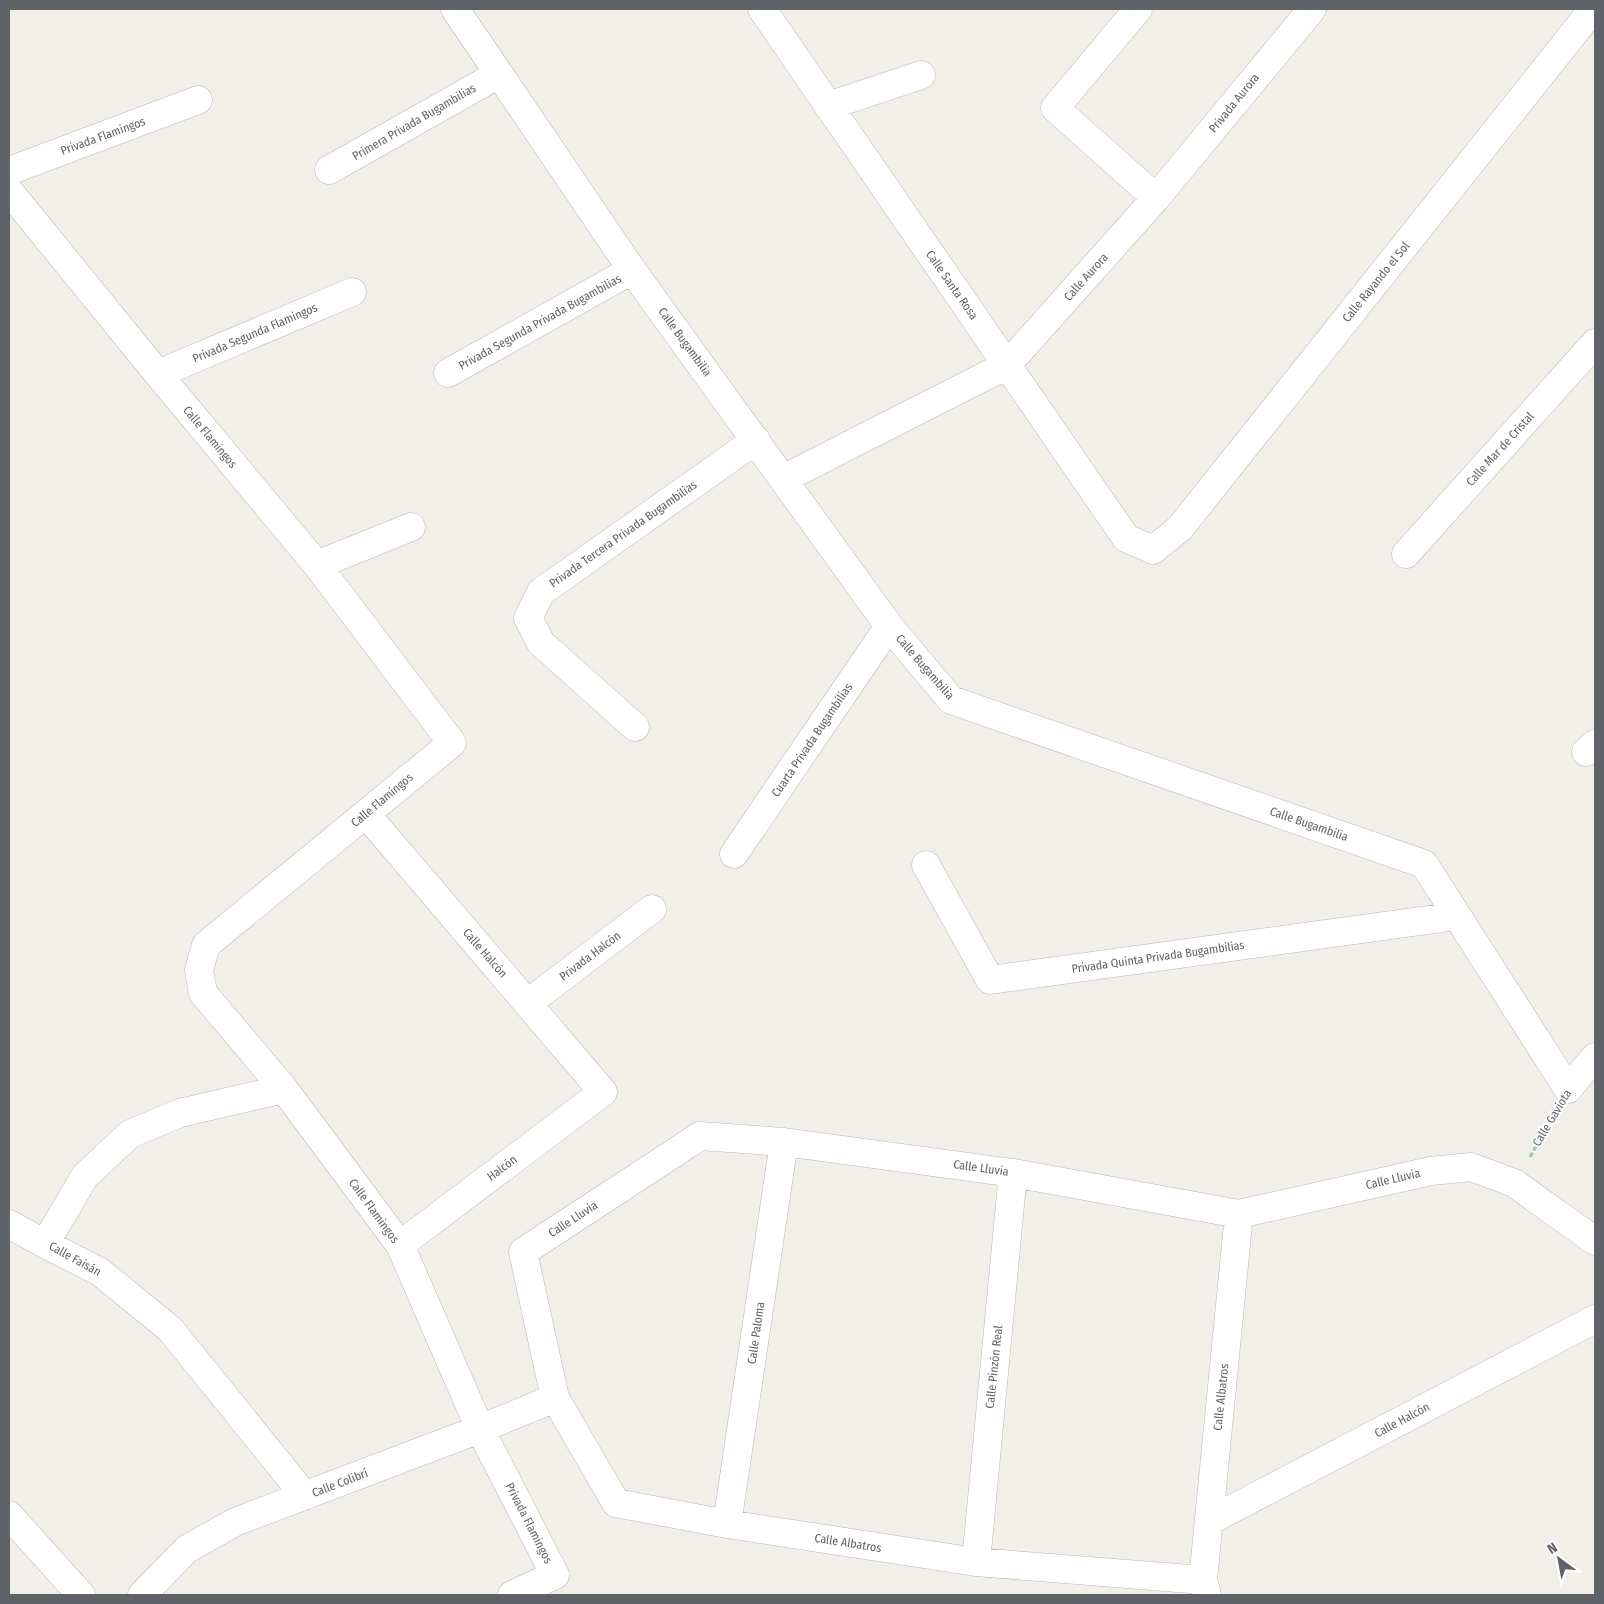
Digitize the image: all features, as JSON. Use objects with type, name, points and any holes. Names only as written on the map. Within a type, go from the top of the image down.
[{"type":"street","name":"Calle Bugambilia","points":[[455,9],[632,270],[889,626],[951,700],[1424,864],[1568,1089]]},
{"type":"street","name":"Calle Santa Rosa","points":[[762,9],[1126,538],[1153,550]]},
{"type":"street","points":[[1138,9],[1055,108],[1156,198]]},
{"type":"street","name":"Privada Aurora","points":[[1156,198],[1312,9]]},
{"type":"street","name":"Calle Rayando el Sol","points":[[1153,550],[1180,528],[1594,9]]},
{"type":"street","name":"Primera Privada Bugambilias","points":[[328,170],[498,74]]},
{"type":"street","points":[[828,106],[921,75]]},
{"type":"street","name":"Privada Flamingos","points":[[9,171],[198,100]]},
{"type":"street","name":"Calle Flamingos","points":[[9,191],[316,565],[452,742],[206,945],[199,970],[203,993],[284,1090],[400,1245],[480,1429]]},
{"type":"street","name":"Calle Aurora","points":[[783,479],[1008,365],[1156,198]]},
{"type":"street","name":"Privada Segunda Privada Bugambilias","points":[[448,373],[632,270]]},
{"type":"street","name":"Privada Segunda Flamingos","points":[[158,374],[352,292]]},
{"type":"street","name":"Calle Mar de Cristal","points":[[1406,554],[1595,343]]},
{"type":"street","name":"Privada Tercera Privada Bugambilias","points":[[635,727],[541,643],[528,618],[541,592],[756,440]]},
{"type":"street","points":[[316,565],[412,527]]},
{"type":"street","name":"Cuarta Privada Bugambilias","points":[[734,854],[889,626]]},
{"type":"street","name":"Calle Halcón","points":[[366,814],[603,1092]]},
{"type":"street","name":"Privada Quinta Privada Bugambilias","points":[[926,865],[990,980],[1457,916]]},
{"type":"street","name":"Privada Halcón","points":[[528,1003],[652,909]]},
{"type":"street","name":"Calle Gaviota","points":[[1568,1089],[1595,1058]]},
{"type":"street","name":"Calle Faisán","points":[[284,1090],[180,1113],[130,1134],[85,1176],[45,1244],[100,1272],[170,1329],[305,1496]]},
{"type":"street","name":"Halcón","points":[[400,1245],[603,1092]]},
{"type":"street","name":"Calle Lluvia","points":[[555,1398],[523,1252],[700,1136],[784,1142],[1013,1173],[1240,1214],[1431,1171],[1471,1167],[1514,1183],[1595,1241]]},
{"type":"street","name":"Calle Paloma","points":[[727,1524],[784,1142]]},
{"type":"street","name":"Calle Pinzón Real","points":[[976,1562],[1013,1173]]},
{"type":"street","name":"Calle Albatros","points":[[555,1398],[616,1503],[727,1524],[976,1562],[1205,1588],[1209,1521],[1240,1214]]},
{"type":"street","points":[[9,1224],[45,1244]]},
{"type":"street","name":"Calle Halcón","points":[[1209,1521],[1595,1319]]},
{"type":"street","name":"Calle Colibrí","points":[[142,1595],[187,1549],[234,1522],[480,1429],[555,1398]]},
{"type":"street","name":"Privada Flamingos","points":[[480,1429],[555,1575],[512,1595]]},
{"type":"street","points":[[9,1514],[81,1595]]},
{"type":"path","name":"Calle Gaviota","points":[[1514,1183],[1568,1089]]}]
